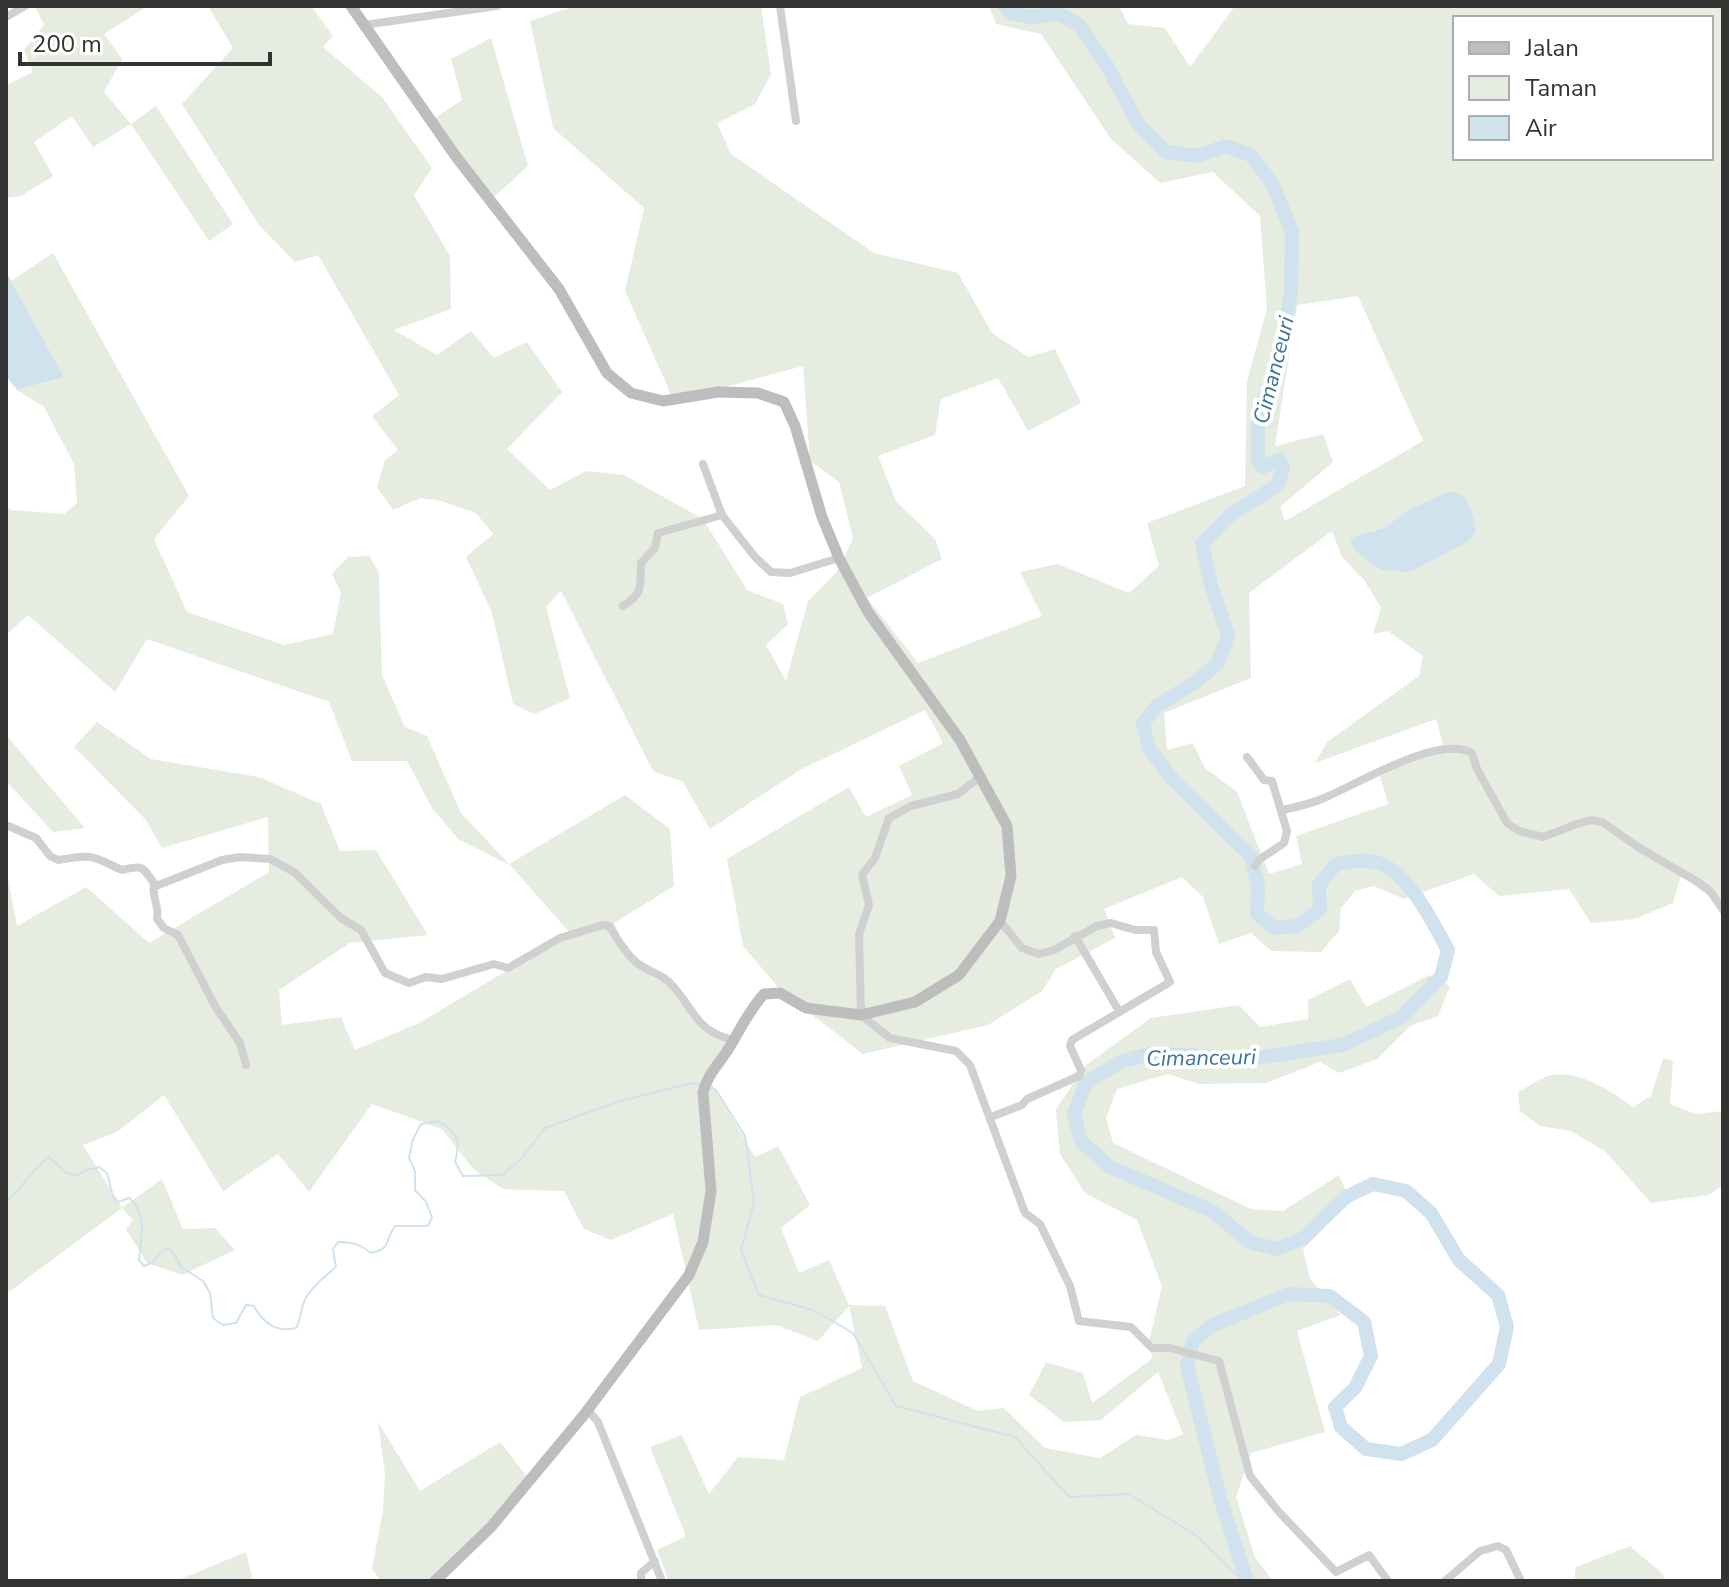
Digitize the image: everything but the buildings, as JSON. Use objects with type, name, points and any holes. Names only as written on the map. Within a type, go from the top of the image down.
[{"type":"street","points":[[6,17],[25,6]]},
{"type":"street","points":[[351,6],[457,158],[559,289],[607,373],[631,393],[663,401],[731,392],[758,393],[784,402],[795,426],[822,517],[839,558],[868,612],[960,740],[1007,826],[1011,876],[1000,921],[959,975],[915,1002],[861,1015],[806,1008],[780,993],[772,992],[764,994],[755,1003],[704,1086],[711,1191],[703,1242],[689,1275],[588,1410],[491,1527],[435,1581]]},
{"type":"street","points":[[364,25],[497,6]]},
{"type":"street","points":[[780,6],[796,121]]},
{"type":"street","points":[[703,464],[722,515],[771,572],[790,573],[839,558]]},
{"type":"street","points":[[623,606],[636,598],[640,591],[641,563],[655,548],[658,533],[722,515]]},
{"type":"street","points":[[1282,810],[1322,800],[1438,749],[1460,748],[1472,753],[1477,769],[1507,823],[1519,831],[1543,837],[1591,820],[1602,822],[1698,882],[1710,891],[1723,910]]},
{"type":"street","points":[[1247,757],[1264,780],[1272,781],[1287,831],[1284,843],[1255,866]]},
{"type":"street","points":[[861,1015],[859,934],[869,905],[862,875],[875,858],[889,818],[911,806],[958,794],[980,777]]},
{"type":"street","points":[[6,825],[36,838],[50,856],[58,860],[90,856],[106,860],[122,870],[138,866],[145,869],[154,884],[152,894],[159,911],[157,919],[164,928],[178,935],[215,1006],[240,1043],[246,1065]]},
{"type":"street","points":[[154,884],[161,886],[184,873],[222,860],[240,857],[270,859],[294,872],[341,918],[361,930],[385,973],[409,983],[426,977],[442,979],[494,964],[508,968],[560,938],[609,926],[633,960],[664,978],[704,1027],[714,1035],[733,1040]]},
{"type":"street","points":[[991,1117],[1079,1076],[1081,1070],[1070,1046],[1072,1040],[1170,982],[1156,952],[1154,930],[1135,930],[1111,923],[1097,926],[1054,950],[1039,954],[1022,948],[1000,921]]},
{"type":"street","points":[[1075,936],[1119,1011]]},
{"type":"street","points":[[861,1015],[890,1038],[956,1051],[970,1065],[1025,1213],[1040,1224],[1070,1286],[1079,1321],[1131,1327],[1152,1348],[1170,1348],[1219,1361],[1250,1476],[1279,1512],[1336,1572],[1369,1555],[1388,1581]]},
{"type":"street","points":[[588,1410],[598,1422],[662,1581]]},
{"type":"street","points":[[1445,1581],[1480,1551],[1498,1546],[1506,1550],[1521,1581]]},
{"type":"street","points":[[641,1581],[641,1573],[655,1561]]},
{"type":"green space","points":[[35,6],[148,6],[104,34],[122,59],[104,92],[131,124],[93,147],[72,116],[34,142],[53,176],[21,196],[6,198],[6,85],[33,72],[24,50],[44,25]]},
{"type":"green space","points":[[208,6],[311,6],[333,36],[323,47],[382,97],[432,168],[414,195],[450,256],[451,309],[394,330],[437,355],[471,331],[494,358],[527,342],[562,392],[507,449],[550,490],[586,471],[624,475],[703,519],[747,590],[783,604],[788,624],[766,645],[786,681],[808,601],[837,572],[853,538],[839,482],[810,461],[803,366],[674,401],[625,291],[644,208],[553,128],[530,21],[575,6],[761,6],[771,74],[755,104],[717,123],[731,154],[874,253],[958,273],[992,333],[1028,357],[1055,349],[1081,403],[1028,431],[998,378],[941,399],[935,435],[878,456],[896,501],[935,539],[942,559],[867,598],[918,663],[1042,616],[1020,572],[1058,564],[1129,593],[1159,566],[1147,523],[1245,486],[1247,381],[1267,309],[1260,216],[1213,172],[1160,183],[1111,139],[1041,34],[996,24],[989,6],[1119,6],[1128,24],[1165,28],[1190,67],[1235,6],[1723,6],[1723,906],[1681,876],[1673,903],[1635,919],[1591,923],[1569,889],[1499,896],[1474,874],[1404,899],[1374,886],[1355,891],[1341,908],[1339,931],[1321,952],[1271,951],[1251,933],[1219,944],[1203,897],[1182,877],[1104,909],[1115,938],[1056,969],[1042,991],[988,1025],[863,1054],[781,991],[743,946],[727,859],[849,787],[866,817],[912,795],[899,766],[943,743],[925,710],[800,770],[710,829],[683,782],[653,771],[561,591],[546,607],[570,698],[535,714],[513,704],[492,613],[466,557],[493,534],[476,513],[441,501],[421,498],[393,510],[377,487],[385,460],[398,450],[372,416],[399,395],[318,255],[295,262],[259,225],[182,104],[233,48]],"holes":[[[1358,296],[1423,441],[1285,521],[1280,507],[1333,462],[1323,434],[1275,446],[1297,305]],[[1407,511],[1410,572],[1358,535],[1384,528]],[[1332,531],[1342,557],[1364,580],[1381,608],[1373,634],[1388,631],[1423,656],[1419,676],[1327,742],[1315,763],[1436,719],[1443,744],[1380,776],[1388,804],[1296,836],[1302,864],[1269,874],[1237,792],[1205,768],[1193,743],[1167,750],[1164,713],[1251,678],[1249,593]]]},
{"type":"green space","points":[[491,38],[528,166],[491,200],[433,119],[462,100],[451,59]]},
{"type":"green space","points":[[156,106],[233,224],[209,241],[131,124]]},
{"type":"green space","points":[[53,253],[189,496],[154,539],[187,612],[284,645],[333,634],[341,593],[332,574],[348,557],[370,556],[379,574],[382,675],[405,727],[427,736],[461,813],[509,864],[625,795],[670,829],[674,886],[614,923],[633,963],[671,980],[709,1029],[734,1038],[709,1079],[755,1157],[778,1146],[810,1205],[781,1228],[799,1273],[829,1260],[849,1305],[885,1306],[913,1381],[978,1411],[1004,1408],[1045,1448],[1100,1458],[1136,1435],[1168,1440],[1183,1434],[1158,1372],[1101,1420],[1064,1422],[1029,1395],[1046,1362],[1083,1373],[1092,1403],[1153,1358],[1148,1346],[1162,1286],[1137,1220],[1085,1193],[1060,1154],[1056,1109],[1086,1065],[1151,1018],[1239,1005],[1260,1027],[1308,1019],[1308,1000],[1350,979],[1366,1007],[1429,975],[1450,986],[1438,1016],[1410,1026],[1377,1059],[1339,1073],[1320,1062],[1266,1083],[1199,1084],[1168,1074],[1117,1089],[1106,1118],[1113,1143],[1251,1209],[1283,1211],[1339,1175],[1351,1201],[1303,1249],[1310,1279],[1341,1315],[1297,1331],[1325,1432],[1251,1453],[1236,1497],[1255,1557],[1273,1581],[669,1581],[657,1550],[686,1536],[650,1447],[682,1435],[709,1494],[738,1457],[784,1460],[800,1397],[862,1368],[849,1306],[818,1341],[776,1325],[699,1330],[673,1214],[611,1240],[584,1229],[564,1191],[503,1189],[474,1170],[442,1129],[372,1104],[309,1192],[278,1154],[223,1191],[164,1095],[117,1132],[83,1145],[122,1208],[6,1294],[6,867],[17,926],[86,887],[149,943],[269,872],[268,817],[162,848],[145,819],[74,747],[97,722],[151,759],[259,777],[321,804],[340,851],[376,850],[428,935],[350,943],[279,990],[282,1025],[341,1017],[355,1050],[419,1023],[570,933],[510,865],[459,840],[432,808],[407,761],[352,761],[329,702],[147,639],[115,692],[28,615],[6,635],[6,506],[11,510],[64,514],[77,503],[74,464],[44,407],[17,390],[64,377],[11,281]]},
{"type":"green space","points":[[6,735],[85,828],[53,832],[6,781]]},
{"type":"green space","points":[[1663,1058],[1673,1061],[1670,1104],[1696,1114],[1723,1111],[1723,1185],[1709,1195],[1651,1203],[1606,1152],[1571,1131],[1540,1126],[1520,1111],[1518,1092],[1552,1075],[1585,1079],[1633,1107],[1651,1096]]},
{"type":"green space","points":[[162,1179],[183,1229],[215,1228],[235,1250],[182,1275],[147,1263],[126,1229],[133,1220],[122,1208]]},
{"type":"green space","points":[[378,1422],[420,1491],[500,1442],[528,1478],[436,1581],[381,1581],[372,1569],[383,1510],[385,1474]]},
{"type":"green space","points":[[1630,1546],[1663,1574],[1664,1581],[1574,1581],[1576,1567]]},
{"type":"green space","points":[[246,1552],[253,1581],[176,1581]]},
{"type":"water","points":[[6,271],[64,377],[17,390],[6,376]]},
{"type":"water","points":[[1449,491],[1466,500],[1476,531],[1469,541],[1410,572],[1381,570],[1357,552],[1350,541],[1358,535],[1384,528],[1407,511]]},
{"type":"waterway","name":"Cimanceuri","points":[[1005,6],[1010,13],[1031,17],[1059,14],[1079,25],[1106,64],[1138,124],[1166,152],[1197,156],[1226,146],[1251,155],[1272,183],[1292,232],[1291,291],[1277,373],[1258,413],[1258,461],[1263,467],[1279,459],[1283,468],[1278,485],[1230,515],[1202,544],[1211,585],[1228,635],[1218,663],[1196,682],[1158,705],[1143,723],[1149,749],[1175,782],[1250,855],[1258,885],[1257,914],[1275,928],[1298,926],[1320,909],[1319,885],[1336,864],[1367,861],[1381,864],[1405,882],[1425,909],[1448,950],[1441,977],[1402,1017],[1343,1045],[1249,1059],[1153,1053],[1122,1061],[1086,1083],[1074,1114],[1081,1141],[1110,1167],[1212,1211],[1250,1242],[1276,1249],[1302,1239],[1346,1197],[1373,1184],[1406,1191],[1431,1213],[1459,1260],[1498,1295],[1507,1327],[1499,1364],[1432,1440],[1401,1454],[1366,1449],[1341,1427],[1335,1407],[1355,1388],[1371,1356],[1364,1322],[1330,1296],[1289,1294],[1213,1325],[1193,1341],[1187,1366],[1220,1498],[1247,1581]]},
{"type":"waterway","points":[[6,1202],[49,1157],[66,1173],[76,1176],[99,1167],[107,1173],[113,1196],[118,1202],[129,1198],[139,1211],[142,1226],[139,1260],[144,1266],[153,1262],[163,1250],[171,1249],[181,1267],[203,1281],[210,1293],[213,1318],[223,1325],[236,1323],[246,1305],[254,1306],[276,1328],[296,1328],[307,1296],[336,1267],[333,1249],[338,1242],[356,1244],[371,1253],[385,1246],[395,1226],[428,1226],[432,1217],[426,1202],[415,1190],[415,1171],[409,1158],[413,1139],[421,1124],[438,1121],[450,1129],[456,1137],[458,1148],[455,1162],[463,1176],[502,1175],[522,1158],[545,1128],[617,1102],[692,1083],[700,1085]]},
{"type":"waterway","points":[[710,1088],[716,1090],[745,1136],[754,1203],[741,1250],[759,1295],[813,1310],[853,1333],[896,1406],[1015,1437],[1069,1497],[1129,1494],[1197,1536],[1243,1581]]}]
